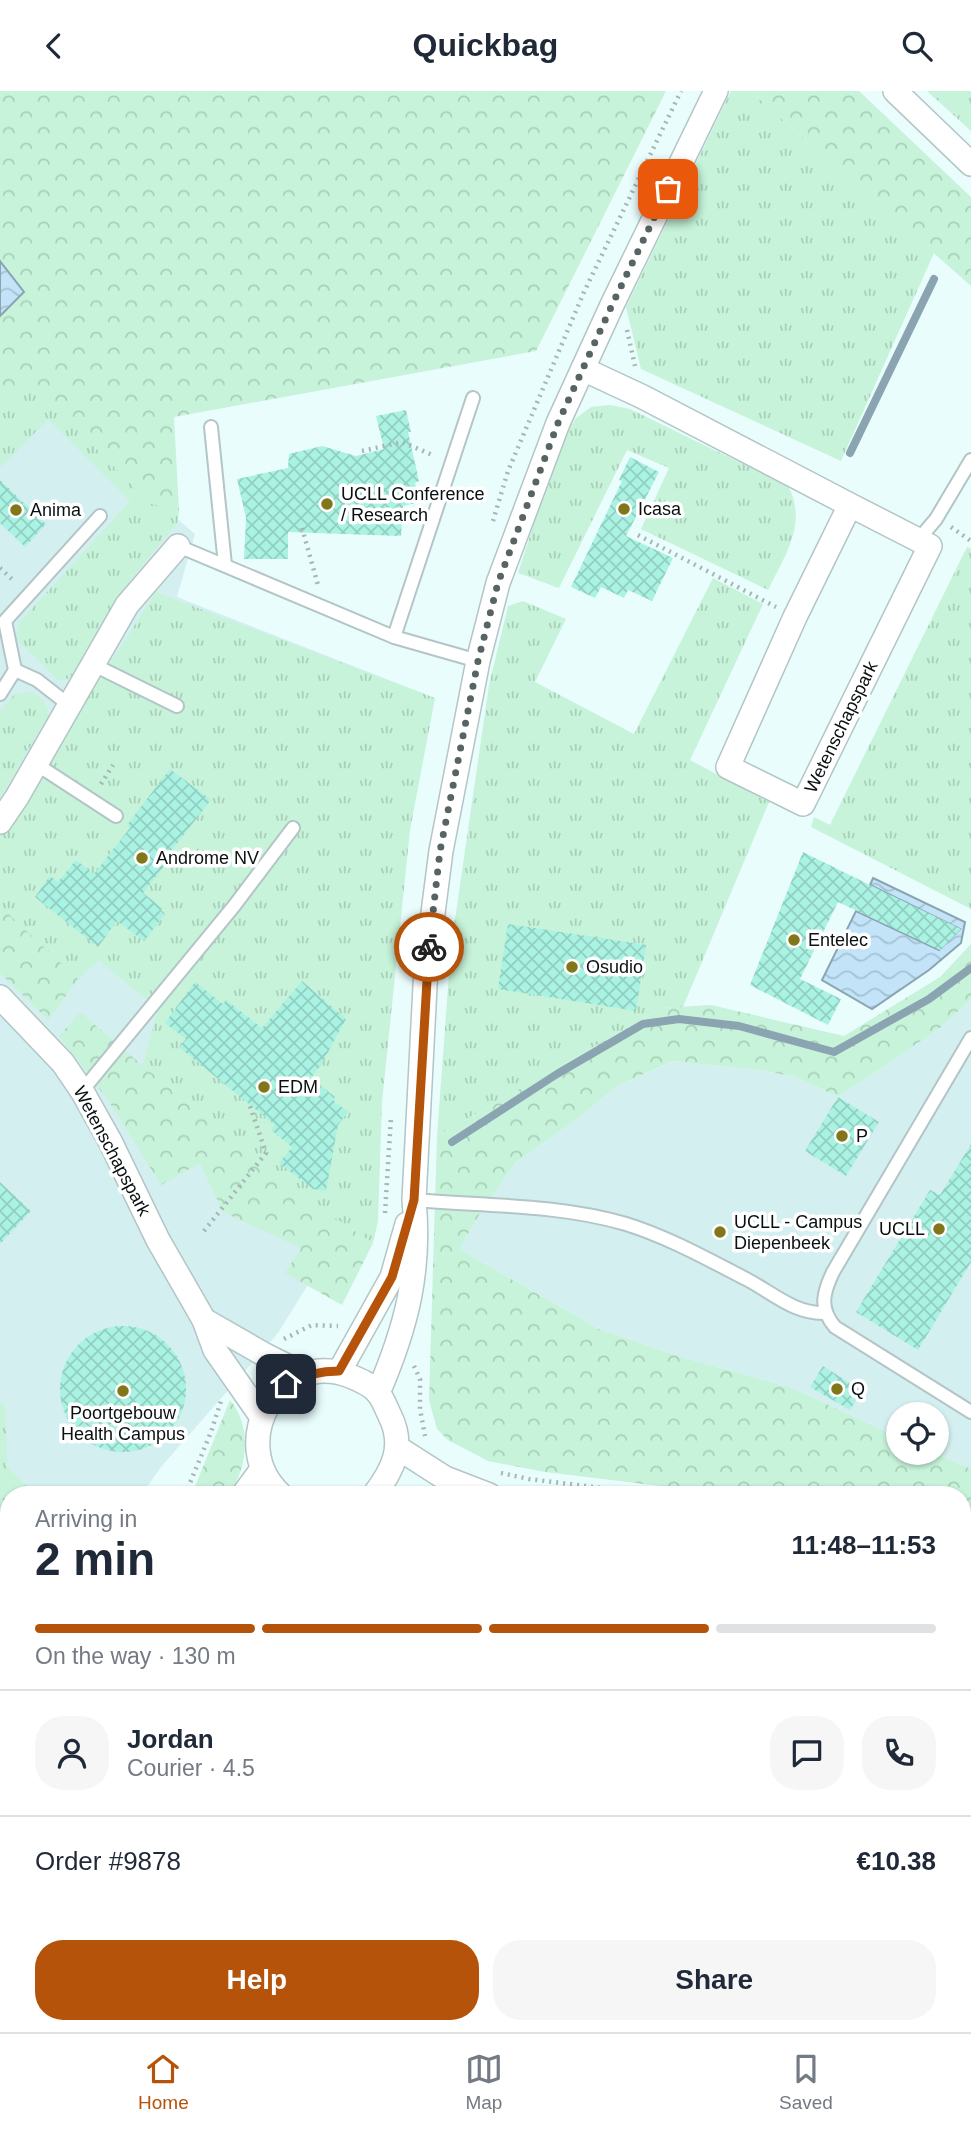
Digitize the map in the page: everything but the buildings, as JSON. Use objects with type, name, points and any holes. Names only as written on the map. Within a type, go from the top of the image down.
[{"type":"street","points":[[378,1393],[397,1348],[411,1297],[426,967],[440,851],[478,661],[498,583],[558,423],[716,91]]},
{"type":"street","points":[[895,91],[971,164]]},
{"type":"street","points":[[583,369],[643,397],[919,539]]},
{"type":"street","name":"Wetenschapspark","points":[[850,505],[795,617],[727,767],[803,804],[930,546],[919,539]]},
{"type":"street","points":[[0,822],[18,797],[127,605],[178,546]]},
{"type":"street","name":"Wetenschapspark","points":[[0,997],[63,1063],[82,1091],[110,1141],[158,1240],[204,1320],[215,1350],[261,1416]]},
{"type":"street","points":[[339,1371],[392,1277],[414,1200]]},
{"type":"street","points":[[204,1320],[305,1375]]},
{"type":"street","points":[[271,1486],[257,1452],[261,1416],[272,1398],[286,1384],[305,1375],[339,1371],[364,1381],[378,1393],[392,1420],[397,1448],[390,1473],[381,1486]]},
{"type":"street","points":[[397,1448],[445,1478],[466,1486]]},
{"type":"street","points":[[250,1486],[262,1469]]},
{"type":"lane","points":[[394,636],[472,398]]},
{"type":"lane","points":[[211,427],[225,565]]},
{"type":"lane","points":[[919,539],[936,519],[971,460]]},
{"type":"lane","points":[[0,694],[15,670],[5,621],[100,516]]},
{"type":"lane","points":[[178,546],[394,636],[478,661]]},
{"type":"lane","points":[[92,664],[177,706]]},
{"type":"lane","points":[[15,670],[37,680],[69,705]]},
{"type":"lane","points":[[36,764],[116,816]]},
{"type":"lane","points":[[82,1091],[234,906],[293,828]]},
{"type":"lane","points":[[971,1038],[833,1272],[823,1303],[825,1313],[835,1327],[971,1412]]},
{"type":"lane","points":[[414,1200],[576,1213],[628,1224],[692,1251],[797,1309],[811,1314],[825,1313]]},
{"type":"path","points":[[584,292],[612,305],[626,326],[637,375]]},
{"type":"path","points":[[362,451],[402,442],[452,463]]},
{"type":"path","points":[[936,519],[971,541]]},
{"type":"path","points":[[302,528],[324,606]]},
{"type":"path","points":[[638,535],[795,617]]},
{"type":"path","points":[[204,1231],[266,1153],[250,1106]]},
{"type":"path","points":[[337,1325],[362,1333]]},
{"type":"path","points":[[397,1348],[408,1354],[420,1379],[420,1409],[425,1436],[436,1443]]},
{"type":"path","points":[[492,1471],[586,1486]]},
{"type":"shaded area","points":[[9,373],[195,534],[177,597],[422,693],[365,1193],[278,1333],[161,1467],[148,1486],[0,1486],[0,384]]},
{"type":"shaded area","name":"UCLL - Campus Diepenbeek","points":[[971,999],[971,1469],[949,1459],[949,1402],[886,1402],[886,1431],[792,1388],[678,1356],[599,1329],[459,1249],[516,1162],[577,1119],[617,1086],[674,1061],[760,1070],[796,1077],[838,1097],[940,1028]]},
{"type":"green space","points":[[0,91],[666,91],[536,351],[174,417],[179,511],[149,503],[29,379],[17,384],[0,399],[0,316],[24,291],[0,261]]},
{"type":"green space","points":[[731,91],[750,91],[934,253],[841,461],[641,369],[626,307]]},
{"type":"green space","points":[[750,91],[859,91],[971,197],[971,286]]},
{"type":"green space","points":[[927,91],[971,91],[971,131]]},
{"type":"green space","points":[[29,378],[149,503],[179,511],[177,523],[131,579],[71,677],[65,680],[58,680],[17,640],[19,623],[130,501],[48,419],[2,467],[0,399],[17,384]]},
{"type":"green space","points":[[610,405],[630,409],[788,486],[794,500],[795,526],[787,551],[768,590],[641,529],[669,468],[627,450],[559,588],[518,573],[555,458],[566,434],[576,418],[591,407]]},
{"type":"green space","points":[[967,547],[971,549],[971,909],[811,827],[814,817],[830,825]]},
{"type":"green space","points":[[713,578],[763,604],[690,760],[769,802],[683,1007],[662,1008],[437,1136],[451,947],[489,685],[508,606],[523,601],[566,619],[535,682],[634,734]]},
{"type":"green space","points":[[156,592],[435,698],[410,830],[382,1102],[378,1221],[373,1243],[338,1220],[143,1065],[158,1009],[99,960],[78,979],[0,906],[0,834]]},
{"type":"green space","points":[[30,691],[43,700],[49,715],[0,798],[0,711],[15,694]]},
{"type":"green space","points":[[0,906],[78,979],[48,1020],[0,973]]},
{"type":"green space","points":[[971,944],[971,999],[940,1028],[838,1097],[796,1077],[760,1070],[673,1061],[617,1086],[577,1119],[516,1162],[459,1249],[599,1329],[678,1356],[792,1388],[886,1431],[886,1465],[949,1465],[949,1459],[971,1469],[971,1486],[660,1486],[545,1472],[488,1461],[448,1440],[437,1429],[429,1400],[437,1136],[662,1008],[711,1005],[844,1036],[940,977]]},
{"type":"green space","points":[[80,1012],[143,1066],[338,1220],[373,1243],[342,1305],[285,1273],[301,1248],[223,1212],[200,1163],[161,1185],[110,1103],[59,1036]]},
{"type":"green space","points":[[230,1400],[242,1422],[244,1434],[245,1447],[240,1472],[233,1486],[195,1486]]},
{"type":"green space","points":[[0,1402],[6,1407],[7,1467],[27,1486],[0,1486]]},
{"type":"water","points":[[0,261],[24,292],[0,316]]},
{"type":"water","points":[[873,878],[965,922],[961,943],[929,970],[872,1009],[822,980],[856,911],[939,950],[960,929],[870,885]]},
{"type":"waterway","points":[[850,453],[934,279]]},
{"type":"waterway","points":[[452,1142],[557,1074],[643,1024],[679,1019],[739,1026],[834,1052],[929,999],[971,968]]},
{"type":"way so far","points":[[429,947],[440,851],[478,661],[498,583],[558,423],[668,189]]},
{"type":"place","name":"UCLL Conference / Research","points":[[327,504]]},
{"type":"place","name":"Icasa","points":[[624,509]]},
{"type":"place","name":"Anima","points":[[16,510]]},
{"type":"place","name":"Androme NV","points":[[142,858]]},
{"type":"place","name":"Entelec","points":[[794,940]]},
{"type":"place","name":"Osudio","points":[[572,967]]},
{"type":"place","name":"EDM","points":[[264,1087]]},
{"type":"place","name":"P","points":[[842,1136]]},
{"type":"place","name":"UCLL","points":[[939,1229]]},
{"type":"place","name":"UCLL - Campus Diepenbeek","points":[[720,1232]]},
{"type":"place","name":"Q","points":[[837,1389]]},
{"type":"place","name":"Poortgebouw Health Campus","points":[[123,1391]]},
{"type":"route","points":[[286,1384],[305,1375],[339,1371],[392,1277],[414,1200],[429,947]]}]
